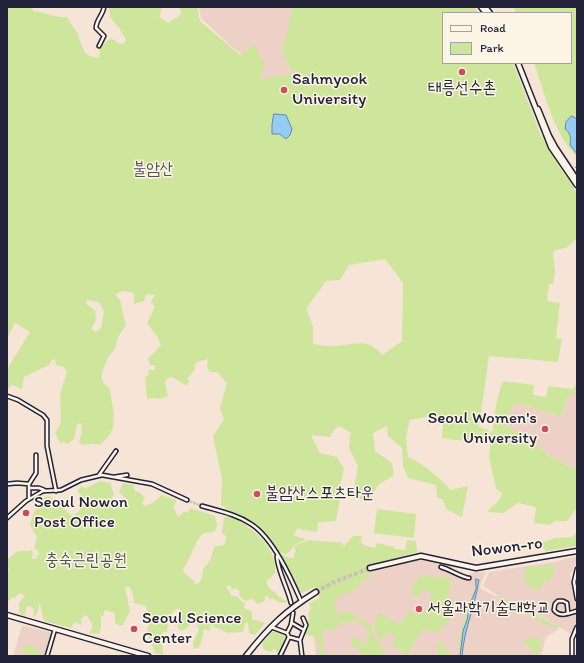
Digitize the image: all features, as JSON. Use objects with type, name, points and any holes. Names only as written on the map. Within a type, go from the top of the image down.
[{"type":"main road","points":[[519,64],[549,136],[577,180]]},
{"type":"main road","points":[[519,64],[551,147],[577,185]]},
{"type":"main road","name":"Nowon-ro","points":[[370,568],[421,556],[476,568],[577,551]]},
{"type":"main road","points":[[246,656],[281,616],[316,592]]},
{"type":"main road","points":[[7,615],[148,656]]},
{"type":"street","points":[[98,46],[104,36],[96,28],[96,25],[104,7]]},
{"type":"street","points":[[7,396],[43,414],[47,420],[47,446],[56,491]]},
{"type":"street","points":[[99,475],[116,451]]},
{"type":"street","points":[[29,498],[29,484],[36,473],[36,455]]},
{"type":"street","points":[[114,477],[127,474]]},
{"type":"street","points":[[29,488],[56,491],[62,490],[81,480],[99,475],[152,484],[187,500]]},
{"type":"street","points":[[7,484],[29,484]]},
{"type":"street","points":[[7,518],[29,498],[46,490]]},
{"type":"street","points":[[202,506],[233,515],[253,525],[261,532],[270,543],[285,568],[301,601]]},
{"type":"street","points":[[277,555],[278,564],[289,593],[291,604]]},
{"type":"street","points":[[441,567],[469,578]]},
{"type":"street","points":[[577,569],[574,582],[577,599]]},
{"type":"street","points":[[568,613],[567,603],[558,601],[555,604],[554,610],[560,615],[577,611]]},
{"type":"street","points":[[280,656],[288,637],[287,633],[292,623],[293,613]]},
{"type":"street","points":[[302,656],[300,640],[306,625],[303,618]]},
{"type":"street","points":[[292,623],[304,630]]},
{"type":"street","points":[[572,656],[572,639],[577,626]]},
{"type":"street","points":[[270,627],[287,633]]},
{"type":"street","points":[[47,656],[55,629]]},
{"type":"street","points":[[288,637],[300,640]]},
{"type":"shaded area","name":"Sahmyook University","points":[[199,7],[293,7],[313,114],[298,145],[267,136],[258,65],[233,48],[201,18]]},
{"type":"shaded area","name":"Seoul Women's University","points":[[577,391],[577,469],[572,468],[548,455],[533,441],[507,426],[508,414],[516,402],[561,417],[567,398]]},
{"type":"shaded area","points":[[577,557],[577,562],[570,574],[577,608],[577,624],[571,634],[541,617],[513,605],[483,586],[489,572],[553,562]]},
{"type":"shaded area","name":"서울과학기술대학교","points":[[421,560],[430,561],[470,575],[474,572],[486,572],[480,586],[481,589],[558,628],[558,630],[546,637],[541,656],[316,656],[312,624],[315,612],[361,575],[378,569]]},
{"type":"shaded area","points":[[22,625],[50,632],[51,634],[45,656],[13,656]]},
{"type":"green space","name":"불암산","points":[[7,7],[32,7],[33,11],[59,17],[67,17],[77,33],[85,53],[92,57],[99,58],[100,47],[111,38],[118,43],[123,44],[126,40],[110,17],[110,7],[160,7],[162,10],[159,17],[168,23],[182,14],[179,7],[197,7],[200,21],[240,55],[256,44],[259,57],[265,62],[260,79],[294,74],[282,52],[293,7],[474,7],[478,12],[442,12],[442,64],[513,64],[540,133],[576,192],[577,238],[568,247],[553,251],[555,272],[553,284],[549,284],[547,301],[560,303],[556,338],[562,339],[558,362],[489,356],[479,427],[489,430],[479,443],[442,438],[443,424],[427,417],[410,420],[406,437],[408,457],[426,468],[451,490],[468,486],[462,517],[447,510],[443,500],[437,497],[436,485],[408,478],[403,466],[402,448],[388,436],[387,426],[373,433],[375,451],[392,463],[394,475],[378,485],[369,501],[352,498],[358,466],[349,448],[350,432],[339,426],[334,430],[330,437],[311,435],[320,453],[337,457],[344,469],[339,490],[340,499],[336,521],[318,522],[317,532],[298,528],[293,535],[306,539],[295,545],[287,554],[278,553],[270,540],[258,527],[221,505],[222,479],[213,436],[224,419],[220,408],[227,383],[217,372],[210,372],[207,367],[208,359],[194,365],[195,369],[187,379],[189,381],[187,386],[172,377],[167,378],[165,383],[168,396],[159,399],[147,399],[145,377],[149,375],[148,370],[154,370],[156,368],[154,365],[150,365],[148,359],[161,345],[158,338],[147,323],[155,307],[151,302],[155,295],[146,294],[144,301],[134,304],[134,293],[123,291],[115,294],[121,302],[126,325],[118,337],[115,349],[108,357],[101,376],[103,382],[110,389],[114,420],[111,432],[100,445],[81,445],[79,442],[82,432],[81,423],[77,424],[74,439],[68,444],[63,442],[61,444],[55,433],[61,423],[60,394],[67,372],[64,367],[56,365],[55,360],[52,359],[49,365],[24,377],[22,389],[12,385],[7,390],[7,369],[30,332],[15,323],[8,337]],"holes":[[[385,259],[403,283],[402,341],[382,355],[376,349],[365,343],[339,346],[313,344],[313,326],[306,309],[326,281],[340,280],[349,265]],[[86,300],[99,302],[104,311],[101,328],[96,332],[91,329],[96,320],[95,310],[86,304]]]},
{"type":"green space","points":[[513,7],[577,7],[577,157],[562,137],[556,125],[534,64],[572,64],[572,12],[516,12]]},
{"type":"green space","points":[[503,381],[534,385],[533,395],[546,397],[548,386],[573,389],[577,382],[577,391],[567,398],[561,417],[516,402],[508,414],[507,426],[533,441],[548,455],[572,468],[577,469],[577,510],[576,509],[567,521],[555,521],[550,525],[534,523],[536,507],[518,503],[503,513],[487,512],[500,499],[502,493],[496,489],[489,457],[491,436],[488,434],[493,430],[496,405]]},
{"type":"green space","name":"충숙근린공원","points":[[100,481],[111,483],[114,494],[111,500],[115,503],[119,502],[127,505],[128,501],[119,492],[123,483],[134,485],[134,490],[145,498],[142,503],[145,506],[153,503],[161,495],[177,500],[173,508],[179,517],[184,511],[187,513],[191,508],[215,516],[217,525],[215,531],[204,533],[200,536],[188,562],[183,569],[184,573],[194,581],[196,585],[201,580],[203,569],[209,561],[215,546],[224,545],[226,541],[226,536],[222,533],[224,517],[230,515],[246,525],[261,538],[272,554],[275,563],[275,573],[266,582],[271,590],[279,597],[287,601],[285,603],[278,602],[273,598],[270,600],[268,596],[265,596],[265,601],[258,604],[252,599],[245,601],[239,595],[240,591],[235,588],[232,590],[230,585],[227,586],[226,588],[229,590],[231,596],[236,596],[245,604],[244,608],[252,612],[252,619],[265,623],[255,635],[249,633],[248,623],[245,623],[243,632],[227,633],[211,625],[209,631],[204,629],[201,643],[198,648],[194,649],[193,642],[199,629],[196,623],[190,625],[182,631],[179,630],[177,625],[182,618],[180,609],[176,609],[166,620],[168,624],[167,632],[163,632],[161,638],[163,655],[155,653],[146,634],[151,617],[148,615],[146,606],[134,603],[130,587],[125,587],[130,611],[123,625],[120,626],[115,623],[115,613],[105,610],[103,616],[101,616],[101,628],[99,634],[89,633],[93,626],[88,617],[85,615],[81,619],[82,625],[74,622],[71,628],[44,621],[40,604],[34,617],[33,608],[29,606],[26,607],[25,615],[22,615],[19,613],[19,603],[25,596],[20,593],[7,601],[7,574],[9,569],[7,559],[18,551],[31,550],[33,553],[33,559],[36,559],[39,554],[34,548],[37,537],[30,525],[34,512],[45,497],[50,496],[58,505],[62,504],[68,513],[73,516],[80,510],[81,505],[86,501],[77,491],[81,486],[86,488]]},
{"type":"green space","points":[[377,509],[416,514],[414,538],[374,533]]},
{"type":"green space","points":[[577,531],[577,546],[546,551],[538,544],[555,538],[573,537]]},
{"type":"green space","points":[[353,536],[362,536],[361,542],[364,545],[375,548],[377,543],[395,547],[395,549],[405,550],[407,540],[416,541],[417,552],[367,566],[366,569],[370,572],[372,577],[367,577],[352,592],[345,594],[341,593],[334,604],[337,608],[334,613],[339,616],[344,610],[371,624],[373,635],[385,651],[379,656],[360,656],[362,653],[350,644],[354,637],[366,645],[368,633],[365,627],[356,620],[347,623],[341,622],[337,628],[330,631],[326,628],[323,632],[324,656],[320,656],[316,636],[309,636],[304,633],[309,619],[308,614],[311,609],[309,603],[319,598],[319,592],[314,587],[302,593],[299,591],[280,554],[294,558],[296,551],[294,548],[296,545],[309,540],[341,542],[344,546]]},
{"type":"green space","points":[[551,564],[555,570],[549,582],[544,581],[539,591],[525,584],[525,568]]},
{"type":"green space","points":[[419,576],[451,578],[448,599],[454,600],[449,623],[443,625],[439,632],[423,629],[407,655],[395,648],[393,643],[395,636],[388,632],[382,642],[375,631],[375,623],[379,613],[398,624],[402,622],[410,611],[417,615],[421,609],[425,610],[427,608],[431,600],[430,592],[422,591],[418,597],[410,592]]},
{"type":"green space","points":[[496,596],[499,596],[559,627],[557,629],[519,611],[506,609],[505,604]]},
{"type":"green space","points":[[469,600],[471,601],[463,631],[460,650],[458,650],[459,639]]},
{"type":"green space","points":[[272,632],[283,634],[285,637],[278,656],[275,649],[271,652],[264,650],[262,644]]},
{"type":"green space","points":[[537,637],[541,642],[539,655],[531,652],[529,646],[523,644],[527,639]]},
{"type":"green space","points":[[440,641],[445,642],[443,649],[450,653],[454,652],[446,656],[438,653],[436,647]]},
{"type":"green space","points":[[26,645],[39,649],[37,656],[23,653],[24,651],[21,651],[23,646],[25,647]]},
{"type":"water","points":[[274,114],[286,115],[292,129],[290,135],[286,139],[280,134],[272,134]]},
{"type":"water","points":[[572,116],[577,119],[577,154],[570,145],[570,136],[565,129],[566,122]]},
{"type":"water","points":[[476,579],[479,580],[477,590],[465,637],[462,656],[460,656],[463,631],[470,604],[476,589]]},
{"type":"tunnel","points":[[187,500],[202,506]]},
{"type":"tunnel","points":[[316,592],[334,582],[370,568]]},
{"type":"place","name":"태릉선수촌","points":[[462,72]]},
{"type":"place","name":"Sahmyook University","points":[[284,90]]},
{"type":"place","name":"Seoul Women's University","points":[[545,429]]},
{"type":"place","name":"불암산스포츠타운","points":[[257,494]]},
{"type":"place","name":"Seoul Nowon Post Office","points":[[26,513]]},
{"type":"place","name":"서울과학기술대학교","points":[[419,609]]},
{"type":"place","name":"Seoul Science Center","points":[[134,629]]}]
